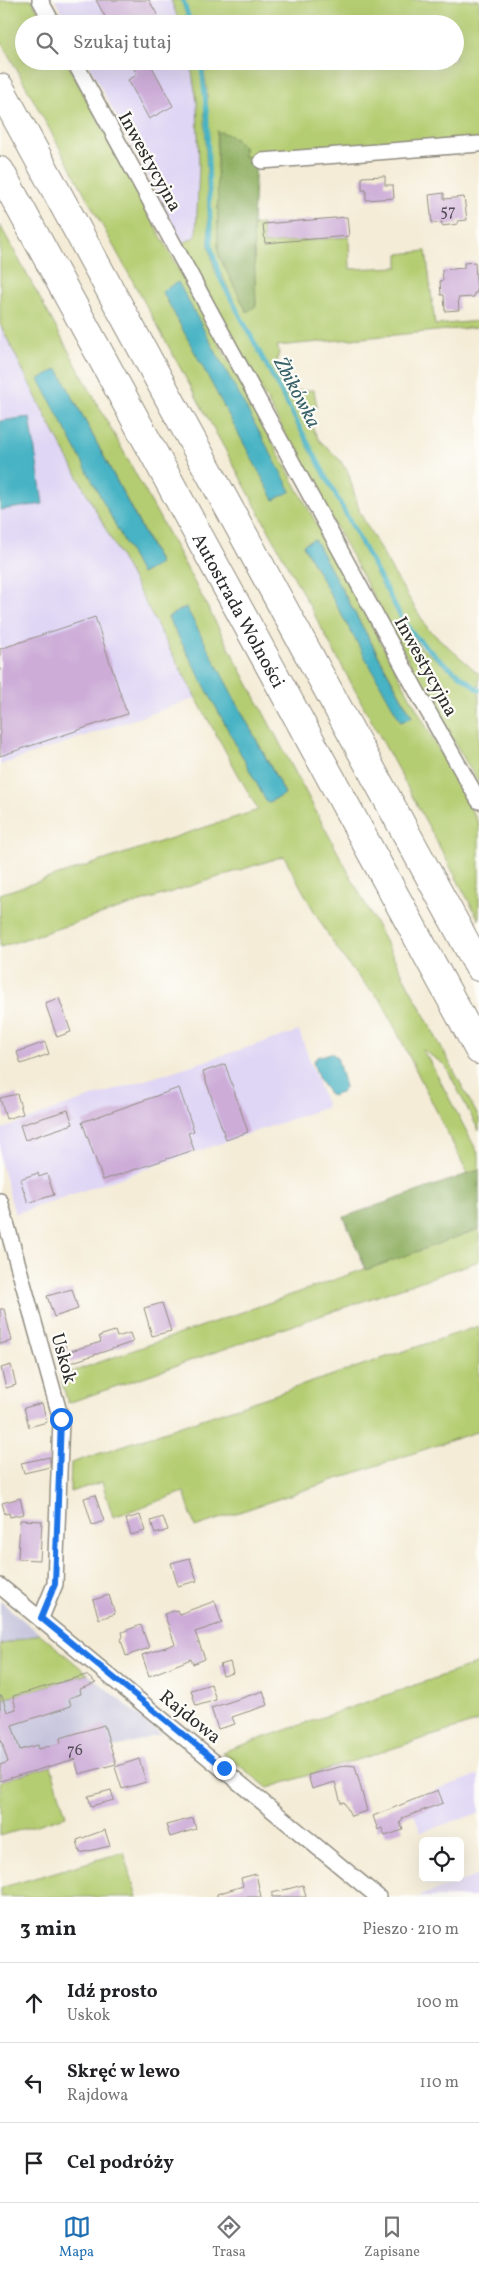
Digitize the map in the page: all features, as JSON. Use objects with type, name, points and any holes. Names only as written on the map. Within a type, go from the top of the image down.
[{"type":"highway","points":[[0,88],[479,967]]},
{"type":"highway","name":"Autostrada Wolności","points":[[0,170],[479,1050]]},
{"type":"street","points":[[40,0],[48,15]]},
{"type":"street","name":"Inwestycyjna","points":[[79,70],[421,699],[479,801]]},
{"type":"street","points":[[262,161],[479,144]]},
{"type":"street","name":"Uskok","points":[[0,1201],[61,1419],[55,1584],[41,1618]]},
{"type":"street","name":"Rajdowa","points":[[0,1586],[378,1897]]},
{"type":"shaded area","points":[[55,0],[171,0],[177,15],[63,15]]},
{"type":"shaded area","points":[[92,70],[192,70],[197,101],[199,166],[196,236],[183,243]]},
{"type":"shaded area","points":[[0,324],[47,419],[196,698],[0,765]]},
{"type":"shaded area","points":[[299,1031],[327,1107],[15,1214],[0,1160],[0,1130],[67,1105]]},
{"type":"shaded area","points":[[0,1601],[40,1634],[0,1645]]},
{"type":"shaded area","points":[[88,1674],[161,1734],[0,1781],[0,1700]]},
{"type":"shaded area","points":[[479,1775],[479,1813],[421,1832],[408,1799]]},
{"type":"shaded area","points":[[479,1875],[479,1897],[417,1897],[464,1882],[464,1880]]},
{"type":"green space","points":[[0,0],[32,0],[40,15],[15,15],[15,66],[0,39]]},
{"type":"green space","points":[[171,0],[181,0],[186,15],[177,15]]},
{"type":"green space","points":[[184,0],[479,0],[479,140],[244,157],[244,147],[232,136],[217,132],[218,251],[247,312],[256,305],[253,225],[262,224],[264,244],[349,237],[350,269],[398,267],[398,254],[426,251],[435,325],[479,321],[479,327],[277,346],[279,352],[277,360],[293,391],[314,390],[317,407],[304,412],[319,440],[339,459],[348,472],[360,513],[428,629],[479,674],[479,688],[425,646],[407,625],[294,419],[219,270],[212,245],[207,89],[204,70],[464,70],[464,15],[190,15]]},
{"type":"green space","points":[[17,70],[71,70],[479,824],[479,920],[233,464]],"holes":[[[314,539],[412,716],[402,722],[303,545]]]},
{"type":"green space","points":[[192,70],[200,70],[204,91],[209,247],[216,274],[401,621],[420,647],[479,692],[479,784],[436,711],[182,244],[196,236],[199,166],[197,101]]},
{"type":"green space","points":[[217,131],[232,136],[244,147],[244,157],[256,157],[253,225],[256,306],[247,312],[218,251]]},
{"type":"green space","points":[[0,225],[176,548],[479,1118],[479,1131],[445,1065],[421,1049],[429,1060],[479,1155],[479,1170],[468,1174],[381,1000],[351,968],[338,950],[315,913],[284,856],[0,947],[0,894],[258,810],[47,419],[0,324]],"holes":[[[58,369],[160,563],[141,574]],[[185,607],[285,793],[268,803],[168,617]]]},
{"type":"green space","points":[[479,1170],[479,1229],[366,1270],[344,1217]]},
{"type":"green space","points":[[479,1229],[479,1261],[68,1403],[60,1376]]},
{"type":"green space","points":[[479,1326],[479,1431],[195,1527],[184,1492],[113,1517],[102,1482],[70,1492],[71,1463]]},
{"type":"green space","points":[[40,1634],[88,1674],[0,1700],[0,1645]]},
{"type":"green space","points":[[479,1663],[479,1721],[268,1788],[222,1752]]},
{"type":"green space","points":[[51,1766],[66,1816],[0,1836],[0,1781]]},
{"type":"green space","points":[[124,1852],[137,1897],[0,1897],[0,1888]]},
{"type":"water","points":[[178,282],[291,491],[274,500],[162,291]]},
{"type":"water","points":[[58,369],[160,564],[141,574],[39,379]]},
{"type":"water","points":[[30,417],[43,504],[0,510],[0,421]]},
{"type":"water","points":[[314,539],[412,717],[401,722],[303,545]]},
{"type":"water","points":[[186,607],[285,794],[267,803],[168,617]]},
{"type":"water","points":[[331,1053],[337,1057],[345,1087],[341,1093],[331,1096],[319,1080],[313,1062],[317,1057]]},
{"type":"building","points":[[96,0],[149,0],[157,15],[104,15]]},
{"type":"building","points":[[134,70],[154,70],[173,106],[149,119],[128,80],[137,75]]},
{"type":"building","points":[[385,176],[385,185],[393,185],[394,198],[366,200],[366,190],[362,190],[362,177]]},
{"type":"building","points":[[444,193],[444,199],[464,197],[467,220],[458,221],[458,224],[442,226],[442,222],[432,224],[429,195]]},
{"type":"building","points":[[347,217],[349,236],[265,243],[263,224]]},
{"type":"building","points":[[475,262],[477,293],[474,293],[474,297],[458,298],[459,310],[445,311],[444,295],[441,295],[440,281],[443,280],[442,270],[464,268],[464,263]]},
{"type":"building","points":[[95,617],[127,714],[0,756],[0,649]]},
{"type":"building","points":[[59,998],[71,1032],[57,1037],[45,1003]]},
{"type":"building","points":[[45,1042],[49,1054],[21,1064],[17,1052]]},
{"type":"building","points":[[225,1064],[248,1132],[226,1140],[203,1072]]},
{"type":"building","points":[[179,1088],[194,1131],[188,1133],[194,1150],[103,1180],[82,1122]]},
{"type":"building","points":[[17,1094],[23,1114],[6,1119],[0,1098]]},
{"type":"building","points":[[68,1110],[73,1124],[25,1140],[20,1125]]},
{"type":"building","points":[[38,1173],[39,1177],[47,1174],[54,1195],[28,1203],[20,1179]]},
{"type":"building","points":[[72,1289],[78,1309],[54,1317],[47,1296]]},
{"type":"building","points":[[162,1303],[171,1331],[152,1336],[144,1308]]},
{"type":"building","points":[[0,1309],[4,1309],[12,1341],[0,1344]]},
{"type":"building","points":[[115,1331],[117,1337],[130,1333],[133,1342],[61,1366],[54,1344],[64,1341],[67,1352],[101,1342],[99,1336]]},
{"type":"building","points":[[11,1365],[16,1385],[6,1388],[1,1368]]},
{"type":"building","points":[[42,1403],[47,1422],[29,1427],[24,1408]]},
{"type":"building","points":[[50,1457],[50,1467],[24,1473],[21,1463]]},
{"type":"building","points":[[95,1495],[104,1521],[92,1525],[84,1498]]},
{"type":"building","points":[[20,1498],[24,1514],[10,1517],[9,1513],[5,1514],[2,1503]]},
{"type":"building","points":[[140,1515],[145,1531],[131,1535],[126,1519]]},
{"type":"building","points":[[163,1517],[168,1530],[155,1534],[151,1521]]},
{"type":"building","points":[[20,1520],[42,1521],[40,1560],[18,1559]]},
{"type":"building","points":[[190,1558],[197,1581],[178,1586],[171,1563]]},
{"type":"building","points":[[109,1595],[115,1614],[99,1619],[93,1600]]},
{"type":"building","points":[[215,1601],[222,1623],[195,1632],[205,1659],[193,1664],[191,1659],[149,1676],[142,1655],[175,1644],[164,1614],[177,1610],[179,1614]]},
{"type":"building","points":[[141,1625],[149,1648],[126,1656],[121,1640],[122,1632]]},
{"type":"building","points":[[230,1662],[233,1673],[223,1676],[220,1665]]},
{"type":"building","points":[[86,1675],[96,1683],[80,1689],[81,1694],[69,1698],[71,1706],[12,1725],[20,1750],[38,1745],[39,1749],[61,1743],[60,1738],[104,1725],[116,1764],[79,1774],[75,1759],[0,1781],[0,1765],[8,1762],[0,1737],[0,1696],[2,1696],[7,1712],[16,1709],[13,1696]]},
{"type":"building","points":[[211,1684],[216,1700],[196,1706],[191,1690]]},
{"type":"building","points":[[263,1691],[268,1705],[232,1717],[235,1724],[218,1729],[211,1708]]},
{"type":"building","points":[[139,1759],[146,1782],[122,1789],[115,1767]]},
{"type":"building","points":[[347,1765],[355,1766],[367,1811],[351,1816],[344,1802],[341,1803],[335,1782],[312,1789],[308,1775]]},
{"type":"building","points":[[111,1790],[114,1800],[91,1806],[88,1796]]},
{"type":"building","points":[[438,1790],[443,1803],[402,1818],[403,1820],[400,1822],[403,1830],[385,1836],[382,1828],[378,1830],[373,1816]]},
{"type":"building","points":[[193,1818],[196,1829],[170,1837],[166,1825]]},
{"type":"building","points":[[105,1830],[110,1846],[80,1853],[77,1840]]},
{"type":"building","points":[[256,1874],[261,1897],[217,1897],[217,1894],[243,1886],[241,1878]]},
{"type":"building","points":[[303,1885],[306,1897],[272,1897],[272,1893]]},
{"type":"waterway","name":"Żbikówka","points":[[183,0],[188,15]]},
{"type":"waterway","name":"Żbikówka","points":[[202,70],[207,116],[211,246],[220,278],[401,617],[427,648],[479,690]]},
{"type":"route","points":[[61,1419],[55,1584],[41,1618],[224,1768]]}]
